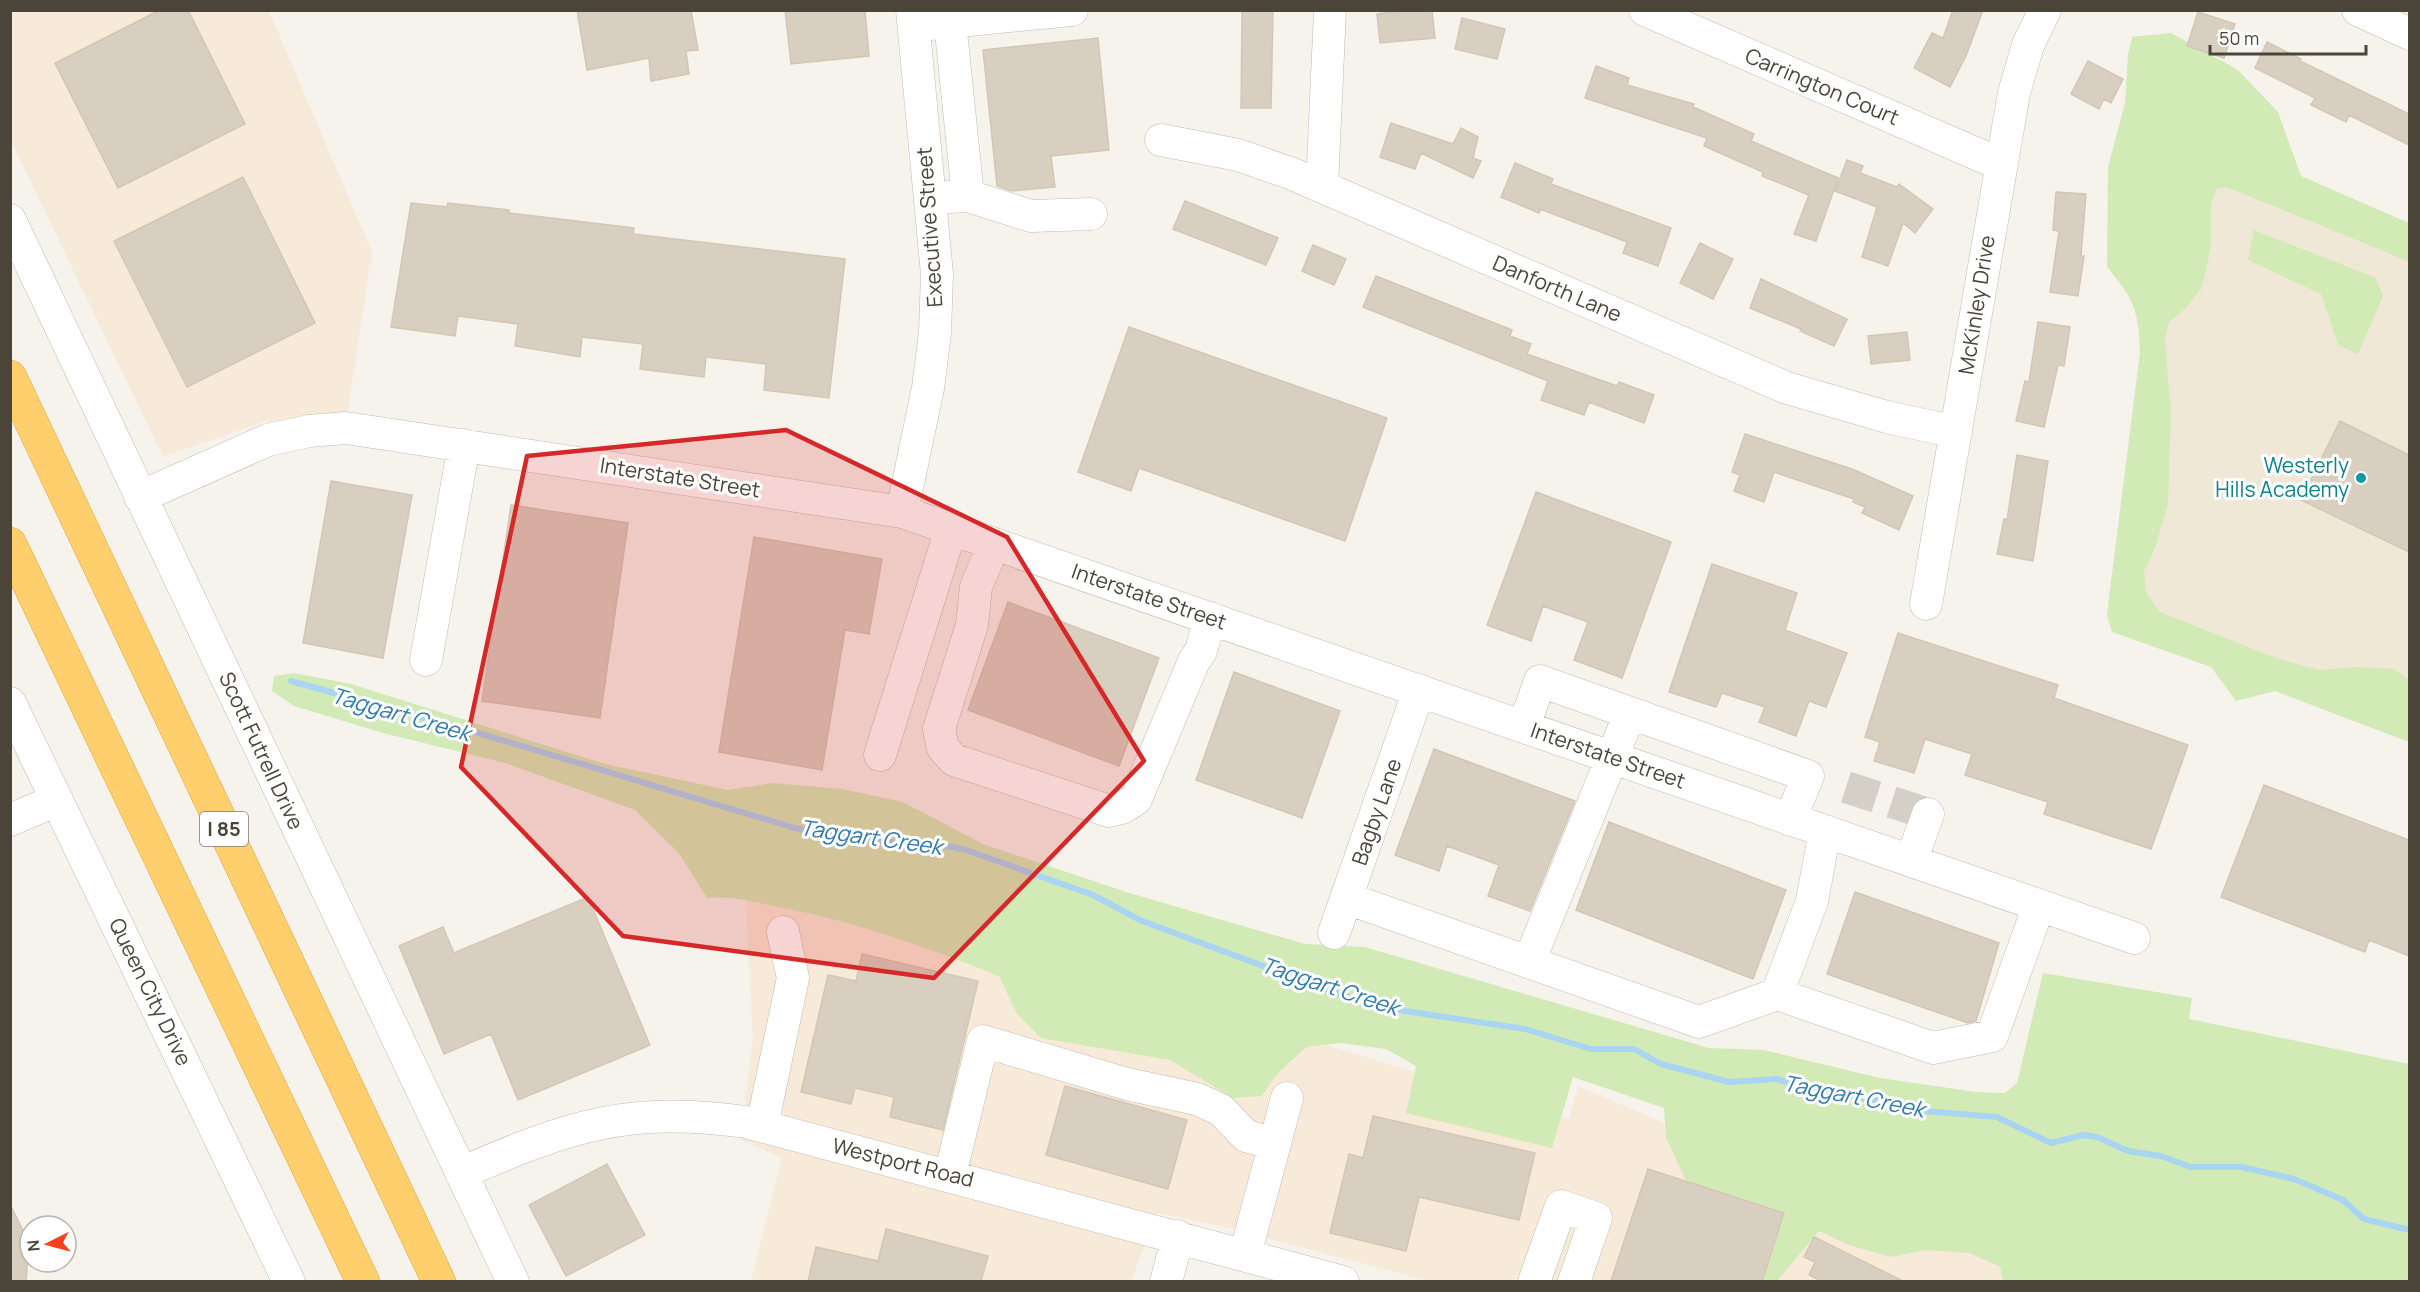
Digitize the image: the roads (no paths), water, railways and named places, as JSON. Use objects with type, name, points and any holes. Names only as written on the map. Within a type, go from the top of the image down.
[{"type":"highway","name":"I 85","points":[[10,377],[439,1281]]},
{"type":"highway","points":[[10,544],[363,1281]]},
{"type":"street","points":[[913,18],[950,22],[1072,10]]},
{"type":"street","points":[[1322,188],[1330,10]]},
{"type":"street","name":"Carrington Court","points":[[1645,10],[2000,164]]},
{"type":"street","name":"McKinley Drive","points":[[1926,604],[2014,93],[2028,45],[2045,10]]},
{"type":"street","points":[[2358,10],[2409,34]]},
{"type":"street","name":"Executive Street","points":[[902,512],[921,428],[935,333],[937,273],[913,18]]},
{"type":"street","points":[[950,22],[968,196]]},
{"type":"street","name":"Danforth Lane","points":[[1161,140],[1238,155],[1322,188],[1787,388],[1887,417],[1956,432]]},
{"type":"street","points":[[931,198],[968,196],[1031,216],[1091,214]]},
{"type":"street","name":"Scott Futrell Drive","points":[[10,220],[513,1281]]},
{"type":"street","name":"Interstate Street","points":[[140,496],[268,440],[309,431],[365,429],[902,512],[2134,938]]},
{"type":"street","points":[[426,660],[464,444]]},
{"type":"street","points":[[880,755],[951,530]]},
{"type":"street","points":[[994,544],[976,587],[972,625],[939,729],[943,748],[954,760],[1109,811],[1122,808],[1136,799],[1194,661],[1201,651],[1210,618]]},
{"type":"street","points":[[1524,726],[1540,681],[1808,776],[1790,820]]},
{"type":"street","name":"Bagby Lane","points":[[1334,933],[1419,690]]},
{"type":"street","name":"Queen City Drive","points":[[10,704],[289,1281]]},
{"type":"street","points":[[1529,962],[1614,758],[1630,713]]},
{"type":"street","points":[[1705,789],[1720,745]]},
{"type":"street","points":[[10,820],[57,800]]},
{"type":"street","points":[[1911,861],[1928,814]]},
{"type":"street","points":[[1777,994],[1812,901],[1825,831]]},
{"type":"street","points":[[1346,898],[1699,1022],[1777,994],[1933,1048],[1992,1036],[2039,905]]},
{"type":"street","points":[[762,1126],[794,978],[783,932]]},
{"type":"street","points":[[950,1175],[983,1041],[1127,1084],[1197,1099],[1221,1110],[1246,1136],[1275,1144]]},
{"type":"street","points":[[1245,1255],[1287,1098]]},
{"type":"street","name":"Westport Road","points":[[461,1173],[537,1140],[613,1119],[699,1116],[762,1126],[1343,1281]]},
{"type":"street","points":[[1534,1281],[1561,1206],[1596,1218],[1574,1281]]},
{"type":"street","points":[[1166,1281],[1178,1236]]},
{"type":"waterway","name":"Taggart Creek","points":[[291,681],[475,732],[798,829],[882,842],[933,843],[966,850],[1093,895],[1142,921],[1344,996],[1405,1011],[1525,1029],[1591,1049],[1634,1049],[1661,1064],[1729,1082],[1777,1079],[1825,1093],[1883,1101],[1924,1111],[1997,1117],[2051,1143],[2083,1135],[2097,1137],[2128,1151],[2161,1156],[2190,1167],[2242,1167],[2294,1179],[2343,1200],[2364,1219],[2410,1230]]},
{"type":"tunnel","points":[[1846,787],[1928,814]]},
{"type":"place","name":"Westerly Hills Academy","points":[[2361,478]]}]
